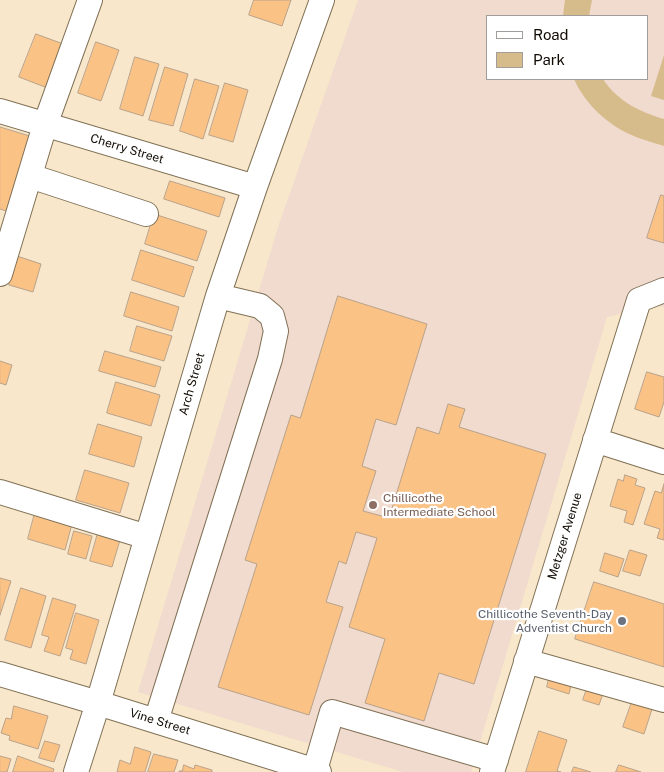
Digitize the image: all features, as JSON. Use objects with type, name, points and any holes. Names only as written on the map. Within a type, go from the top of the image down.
[{"type":"street","points":[[0,274],[45,124],[90,0]]},
{"type":"street","name":"Arch Street","points":[[76,772],[218,296],[322,0]]},
{"type":"street","name":"Cherry Street","points":[[0,111],[255,187]]},
{"type":"street","points":[[30,176],[146,214]]},
{"type":"street","name":"Metzger Avenue","points":[[494,766],[638,300],[664,290]]},
{"type":"street","points":[[156,721],[270,359],[276,330],[272,316],[260,306],[218,296]]},
{"type":"street","points":[[595,440],[664,462]]},
{"type":"street","points":[[0,492],[147,537]]},
{"type":"street","points":[[526,661],[664,700]]},
{"type":"street","name":"Vine Street","points":[[0,674],[317,771]]},
{"type":"street","points":[[317,771],[332,712],[494,766]]},
{"type":"shaded area","name":"Chillicothe Intermediate School","points":[[358,0],[664,0],[664,307],[656,305],[607,317],[471,772],[403,772],[138,692],[279,224]]},
{"type":"green space","points":[[565,0],[592,0],[589,15],[563,15]]},
{"type":"green space","points":[[664,55],[664,100],[651,96]]},
{"type":"green space","points":[[574,80],[604,80],[615,94],[630,105],[664,119],[664,146],[641,139],[611,123],[589,103]]},
{"type":"building","points":[[254,0],[291,0],[282,26],[249,15]]},
{"type":"building","points":[[36,34],[66,45],[50,89],[19,77]]},
{"type":"building","points":[[96,42],[119,50],[101,101],[78,93]]},
{"type":"building","points":[[135,57],[159,64],[143,116],[120,109]]},
{"type":"building","points":[[165,67],[188,74],[173,126],[149,120]]},
{"type":"building","points":[[195,79],[219,86],[203,139],[180,131]]},
{"type":"building","points":[[225,83],[248,90],[233,142],[209,135]]},
{"type":"building","points":[[0,127],[33,137],[10,212],[0,209]]},
{"type":"building","points":[[170,181],[225,198],[219,217],[164,199]]},
{"type":"building","points":[[661,195],[664,196],[664,243],[647,238]]},
{"type":"building","points":[[154,214],[207,231],[197,261],[145,244]]},
{"type":"building","points":[[141,250],[194,267],[184,297],[132,280]]},
{"type":"building","points":[[17,256],[41,264],[33,292],[9,285]]},
{"type":"building","points":[[131,292],[179,307],[172,331],[124,316]]},
{"type":"building","points":[[338,296],[427,324],[396,425],[376,419],[362,466],[376,471],[363,511],[389,518],[417,427],[439,434],[448,404],[465,409],[459,427],[546,454],[474,684],[439,673],[424,721],[365,703],[385,639],[349,627],[377,538],[356,532],[346,564],[339,561],[326,602],[343,607],[309,715],[218,687],[257,564],[245,560],[291,415],[300,418]]},
{"type":"building","points":[[137,326],[172,336],[164,361],[130,351]]},
{"type":"building","points":[[105,351],[161,367],[155,387],[99,371]]},
{"type":"building","points":[[0,361],[12,365],[6,385],[0,383]]},
{"type":"building","points":[[647,372],[664,377],[664,402],[659,417],[635,409]]},
{"type":"building","points":[[116,382],[160,395],[151,426],[107,413]]},
{"type":"building","points":[[98,424],[142,437],[134,467],[89,454]]},
{"type":"building","points":[[85,470],[129,483],[120,513],[76,500]]},
{"type":"building","points":[[625,475],[637,479],[635,485],[645,488],[633,525],[624,522],[627,511],[610,506],[618,479],[623,481]]},
{"type":"building","points":[[664,484],[664,540],[657,538],[660,529],[644,524],[655,491],[661,493]]},
{"type":"building","points":[[35,513],[72,524],[65,550],[28,539]]},
{"type":"building","points":[[74,531],[92,536],[86,559],[68,554]]},
{"type":"building","points":[[98,533],[120,540],[112,567],[90,561]]},
{"type":"building","points":[[630,550],[647,555],[640,576],[623,571]]},
{"type":"building","points":[[605,553],[624,559],[618,577],[600,571]]},
{"type":"building","points":[[0,578],[11,581],[0,615]]},
{"type":"building","name":"Chillicothe Seventh-Day Adventist Church","points":[[594,582],[664,604],[664,667],[575,639]]},
{"type":"building","points":[[21,588],[46,596],[31,648],[5,640]]},
{"type":"building","points":[[53,598],[76,605],[60,656],[44,651],[49,637],[42,635]]},
{"type":"building","points":[[76,613],[99,620],[86,664],[70,659],[73,650],[66,648]]},
{"type":"building","points":[[550,675],[572,681],[569,694],[547,687]]},
{"type":"building","points":[[589,683],[605,688],[599,705],[583,700]]},
{"type":"building","points":[[632,702],[652,709],[644,734],[623,727]]},
{"type":"building","points":[[14,706],[48,716],[38,749],[9,740],[10,736],[1,733],[6,718],[11,719]]},
{"type":"building","points":[[539,731],[567,740],[557,771],[561,772],[526,772]]},
{"type":"building","points":[[45,741],[60,745],[54,762],[39,758]]},
{"type":"building","points":[[135,747],[151,752],[145,772],[117,772],[120,760],[130,764]]},
{"type":"building","points":[[154,754],[178,760],[174,772],[148,772]]},
{"type":"building","points":[[0,756],[11,759],[7,772],[0,772]]},
{"type":"building","points":[[18,756],[54,769],[53,772],[13,772]]},
{"type":"building","points":[[184,765],[194,769],[195,765],[212,770],[212,772],[179,772],[182,771]]},
{"type":"building","points":[[619,765],[641,772],[616,772]]},
{"type":"building","points":[[574,767],[591,772],[572,772]]},
{"type":"place","name":"Chillicothe Intermediate School","points":[[373,505]]},
{"type":"place","name":"Chillicothe Seventh-Day Adventist Church","points":[[622,621]]}]
